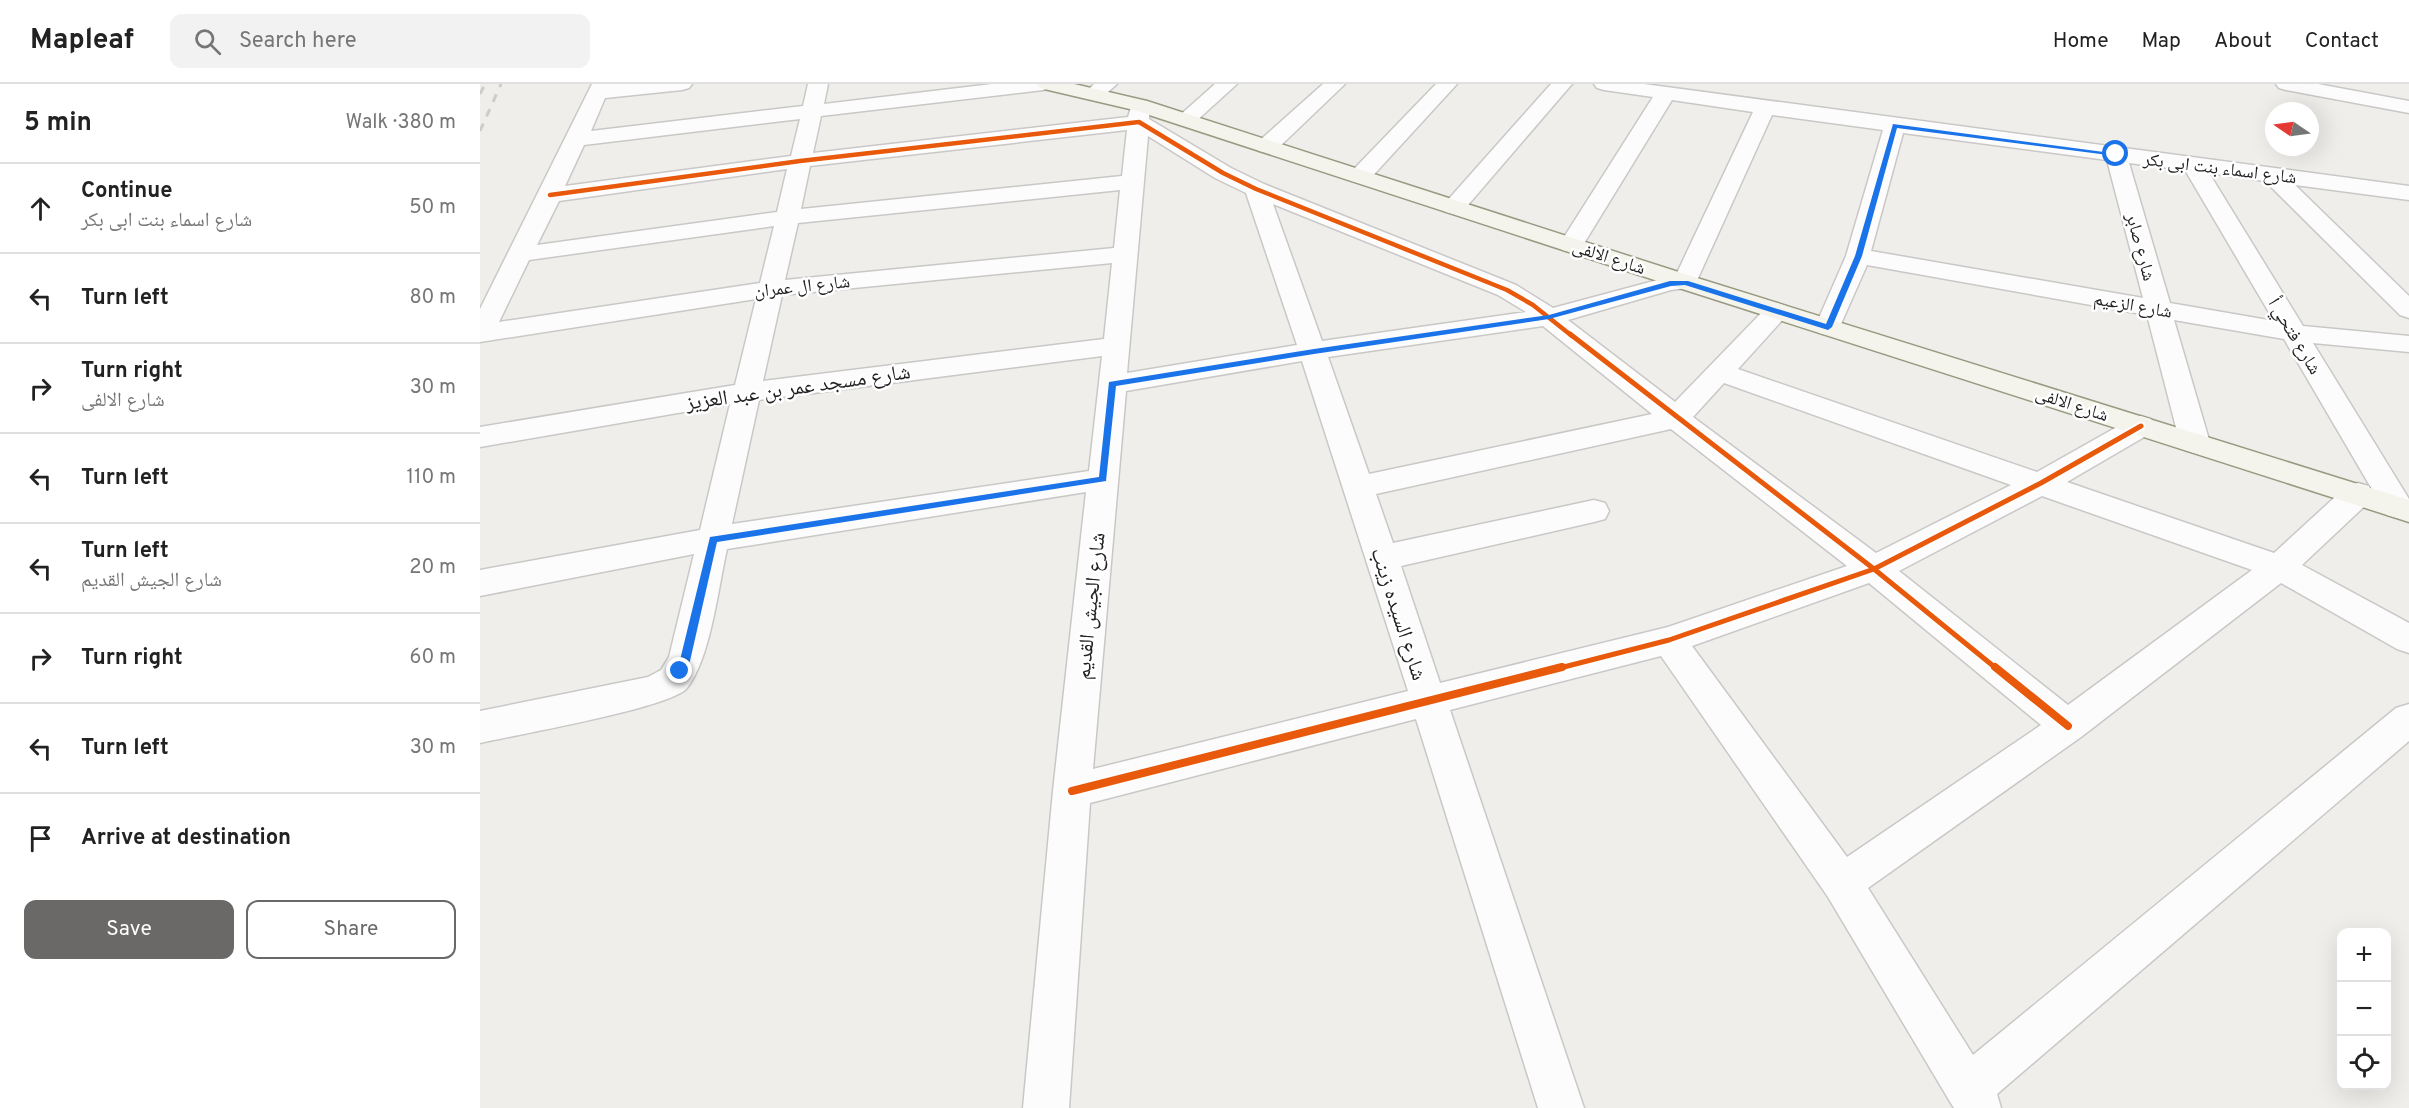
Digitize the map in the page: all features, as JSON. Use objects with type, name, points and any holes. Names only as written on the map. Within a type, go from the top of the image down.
[{"type":"street","points":[[480,334],[600,89],[682,84]]},
{"type":"street","points":[[577,139],[815,97],[1045,84]]},
{"type":"street","name":"شارع الالفى","points":[[1045,84],[1101,89],[1140,113],[1186,120],[1685,282],[2403,509]]},
{"type":"street","points":[[1186,120],[1227,84]]},
{"type":"street","points":[[1267,146],[1335,84]]},
{"type":"street","points":[[1360,176],[1446,84]]},
{"type":"street","points":[[1454,207],[1562,84]]},
{"type":"street","name":"شارع اسماء بنت ابى بكر","points":[[1604,84],[1765,108],[2409,193]]},
{"type":"street","points":[[2286,84],[2409,107]]},
{"type":"street","points":[[2366,84],[2409,91]]},
{"type":"street","points":[[1571,245],[1666,93]]},
{"type":"street","points":[[480,727],[656,690],[673,680],[685,661],[815,97]]},
{"type":"street","points":[[1112,384],[1314,351],[1549,317],[1670,283],[1685,282],[1765,108]]},
{"type":"street","points":[[550,195],[1140,113],[1223,173],[1256,189],[1508,290],[1549,317],[1676,418],[1874,569],[2068,726]]},
{"type":"street","name":"شارع الجيش القديم","points":[[1046,1108],[1072,791],[1140,113]]},
{"type":"street","points":[[1828,327],[1858,256],[1895,125]]},
{"type":"street","name":"شارع صابر","points":[[2116,154],[2194,443]]},
{"type":"street","name":"شارع فتحي أ","points":[[2193,165],[2403,509]]},
{"type":"street","points":[[2272,175],[2409,310]]},
{"type":"street","points":[[521,254],[788,217],[1133,182]]},
{"type":"street","name":"شارع السيده زينب","points":[[1256,189],[1314,351],[1359,487],[1426,700],[1560,1108]]},
{"type":"street","name":"شارع ال عمران","points":[[480,334],[771,289],[1126,254]]},
{"type":"street","name":"شارع الزعيم","points":[[1858,256],[2294,333],[2409,344]]},
{"type":"street","points":[[1359,487],[1676,418],[1777,311]]},
{"type":"street","name":"شارع مسجد عمر بن عبد العزيز","points":[[480,437],[747,392],[1116,346]]},
{"type":"street","points":[[1719,372],[2279,567],[2409,639]]},
{"type":"street","points":[[1072,791],[1669,640],[1874,569],[2041,483],[2142,426]]},
{"type":"street","points":[[480,583],[713,539],[1103,479]]},
{"type":"street","points":[[1842,883],[2068,726],[2279,567],[2358,494]]},
{"type":"street","points":[[1381,558],[1593,511]]},
{"type":"street","points":[[1669,640],[1842,883],[1974,1098],[2409,719]]},
{"type":"railway","points":[[480,94],[485,84]]},
{"type":"railway","points":[[480,131],[501,84]]},
{"type":"cycle path","points":[[550,195],[800,161],[1139,122],[1223,173],[1256,189],[1507,290],[1533,305],[1676,418],[1874,569],[2068,726]]},
{"type":"cycle path","points":[[1072,791],[1669,640],[1874,569],[2041,483],[2141,426]]},
{"type":"route","points":[[680,671],[685,661],[713,539],[1103,479],[1112,384],[1314,351],[1549,317],[1652,290],[1670,283],[1685,282],[1828,327],[1858,256],[1895,125],[2116,154]]}]
